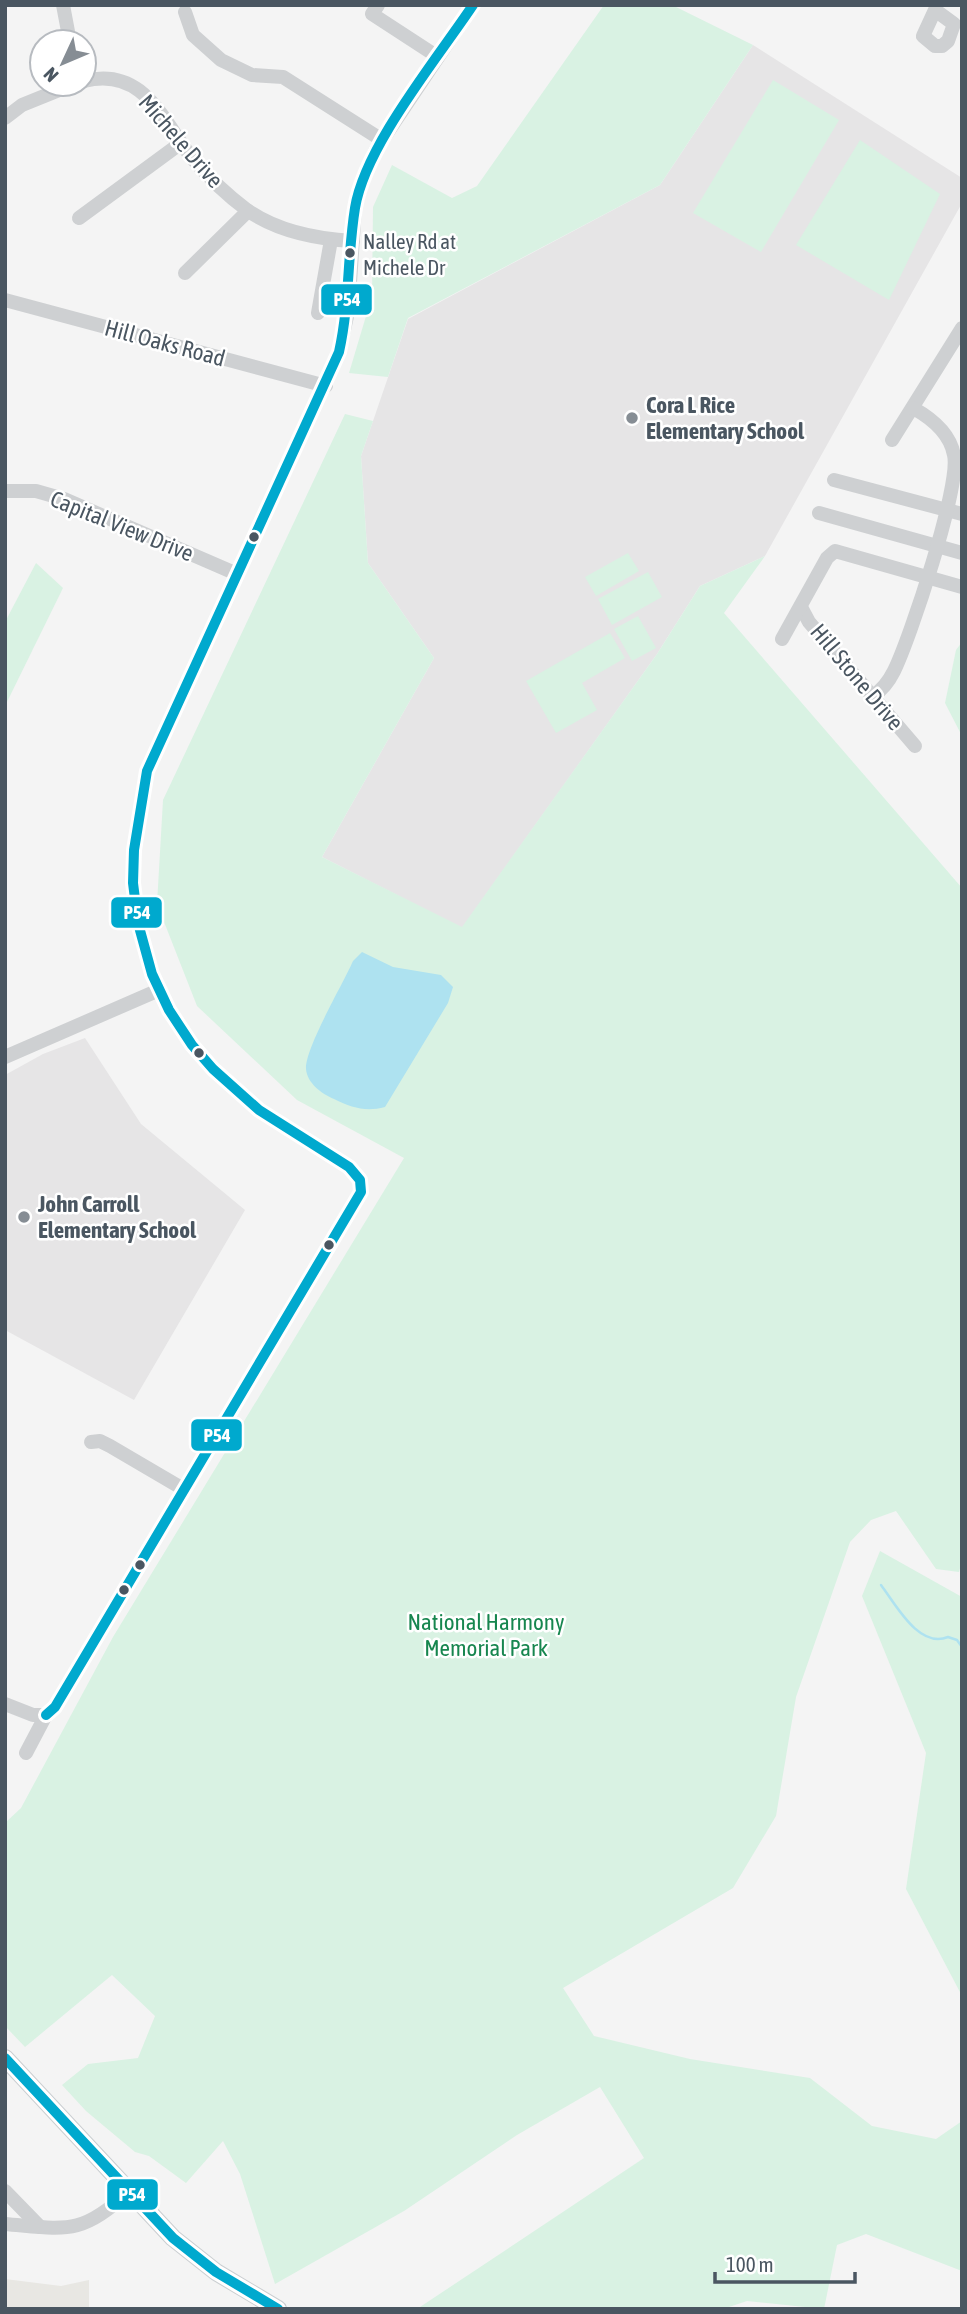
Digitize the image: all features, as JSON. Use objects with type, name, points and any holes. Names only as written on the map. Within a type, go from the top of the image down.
[{"type":"main road","points":[[5,2059],[128,2192],[183,2247],[240,2288],[276,2308]]},
{"type":"street","points":[[63,5],[67,28]]},
{"type":"street","points":[[378,5],[372,14],[438,57]]},
{"type":"street","points":[[26,1753],[46,1715],[55,1707],[358,1199],[362,1184],[354,1171],[259,1110],[236,1091],[192,1045],[159,990],[143,945],[134,904],[134,850],[138,812],[147,771],[340,352],[348,312],[355,208],[361,186],[382,140],[473,5]]},
{"type":"street","points":[[185,12],[194,36],[221,60],[253,75],[283,77],[382,140]]},
{"type":"street","name":"Michele Drive","points":[[98,80],[112,78],[130,84],[155,106],[212,180],[248,211],[280,227],[331,240],[353,241]]},
{"type":"street","points":[[5,118],[22,105],[39,98]]},
{"type":"street","points":[[79,218],[181,143]]},
{"type":"street","points":[[186,273],[248,211]]},
{"type":"street","points":[[318,313],[331,240]]},
{"type":"street","name":"Hill Oaks Road","points":[[5,300],[326,386]]},
{"type":"street","points":[[892,440],[962,328]]},
{"type":"street","points":[[873,696],[895,670],[929,576],[955,474],[953,449],[936,424],[913,408]]},
{"type":"street","points":[[834,480],[962,514]]},
{"type":"street","name":"Capital View Drive","points":[[5,491],[36,491],[64,499],[237,574]]},
{"type":"street","points":[[819,513],[962,553]]},
{"type":"street","points":[[782,639],[827,558],[835,551],[962,587]]},
{"type":"street","name":"Hill Stone Drive","points":[[801,607],[809,622],[915,746]]},
{"type":"street","points":[[5,1057],[159,990]]},
{"type":"street","points":[[91,1442],[100,1441],[110,1446],[185,1490]]},
{"type":"street","points":[[5,1704],[25,1713],[46,1715]]},
{"type":"street","points":[[5,2191],[40,2227]]},
{"type":"street","points":[[5,2224],[68,2228],[83,2225],[106,2213],[128,2192]]},
{"type":"shaded area","points":[[753,45],[962,178],[962,203],[765,556],[700,586],[657,654],[462,928],[322,857],[434,658],[368,563],[361,456],[408,319],[660,185]]},
{"type":"shaded area","points":[[85,1038],[141,1124],[245,1210],[134,1400],[5,1330],[5,1075],[43,1054]]},
{"type":"shaded area","points":[[5,2279],[61,2286],[89,2280],[89,2309],[5,2309]]},
{"type":"green space","points":[[604,5],[672,5],[753,45],[660,185],[408,318],[388,377],[349,373],[372,296],[373,207],[392,165],[452,198],[477,186]]},
{"type":"green space","points":[[773,80],[839,120],[761,252],[693,213]]},
{"type":"green space","points":[[860,140],[940,194],[889,300],[796,245]]},
{"type":"green space","name":"National Harmony Memorial Park","points":[[345,414],[373,421],[361,456],[368,563],[434,658],[322,857],[462,927],[657,654],[700,586],[765,556],[724,613],[962,888],[962,1561],[959,1572],[936,1569],[896,1511],[871,1520],[850,1542],[796,1697],[776,1816],[733,1888],[563,1988],[594,2036],[690,2059],[810,2078],[872,2126],[936,2139],[962,2121],[962,2271],[866,2234],[837,2245],[824,2309],[747,2301],[723,2309],[417,2309],[644,2158],[600,2087],[517,2135],[404,2211],[275,2284],[240,2174],[223,2141],[186,2183],[149,2156],[135,2152],[86,2111],[62,2085],[88,2064],[138,2058],[155,2016],[112,1975],[25,2047],[5,2026],[5,1823],[21,1808],[113,1637],[404,1158],[297,1100],[197,1006],[157,904],[163,800]]},
{"type":"green space","points":[[628,553],[639,571],[596,596],[585,577]]},
{"type":"green space","points":[[36,563],[63,588],[5,706],[5,622]]},
{"type":"green space","points":[[648,572],[662,597],[612,625],[598,599]]},
{"type":"green space","points":[[638,616],[656,648],[632,661],[614,629]]},
{"type":"green space","points":[[610,633],[625,658],[582,683],[597,710],[556,733],[526,681]]},
{"type":"green space","points":[[962,642],[962,736],[945,703],[956,650]]},
{"type":"green space","points":[[880,1551],[962,1597],[962,1996],[906,1889],[926,1753],[862,1596]]},
{"type":"water","points":[[362,952],[393,967],[441,975],[453,987],[448,1003],[385,1107],[372,1109],[353,1107],[325,1094],[312,1083],[306,1069],[307,1059],[325,1016],[353,961]]},
{"type":"waterway","points":[[881,1585],[918,1631],[927,1637],[957,1640],[962,1647]]},
{"type":"transit line","name":"P54","points":[[46,1715],[55,1707],[361,1192],[360,1180],[349,1167],[259,1110],[213,1069],[192,1045],[169,1010],[152,974],[138,923],[133,883],[134,850],[147,771],[339,352],[345,315],[352,226],[361,184],[404,103],[473,5]]},
{"type":"transit line","name":"P54","points":[[5,2058],[173,2238],[216,2272],[278,2309]]},
{"type":"place","name":"Nalley Rd at Michele Dr","points":[[350,253]]},
{"type":"place","name":"Cora L Rice Elementary School","points":[[632,418]]},
{"type":"place","name":"John Carroll Elementary School","points":[[24,1217]]}]
